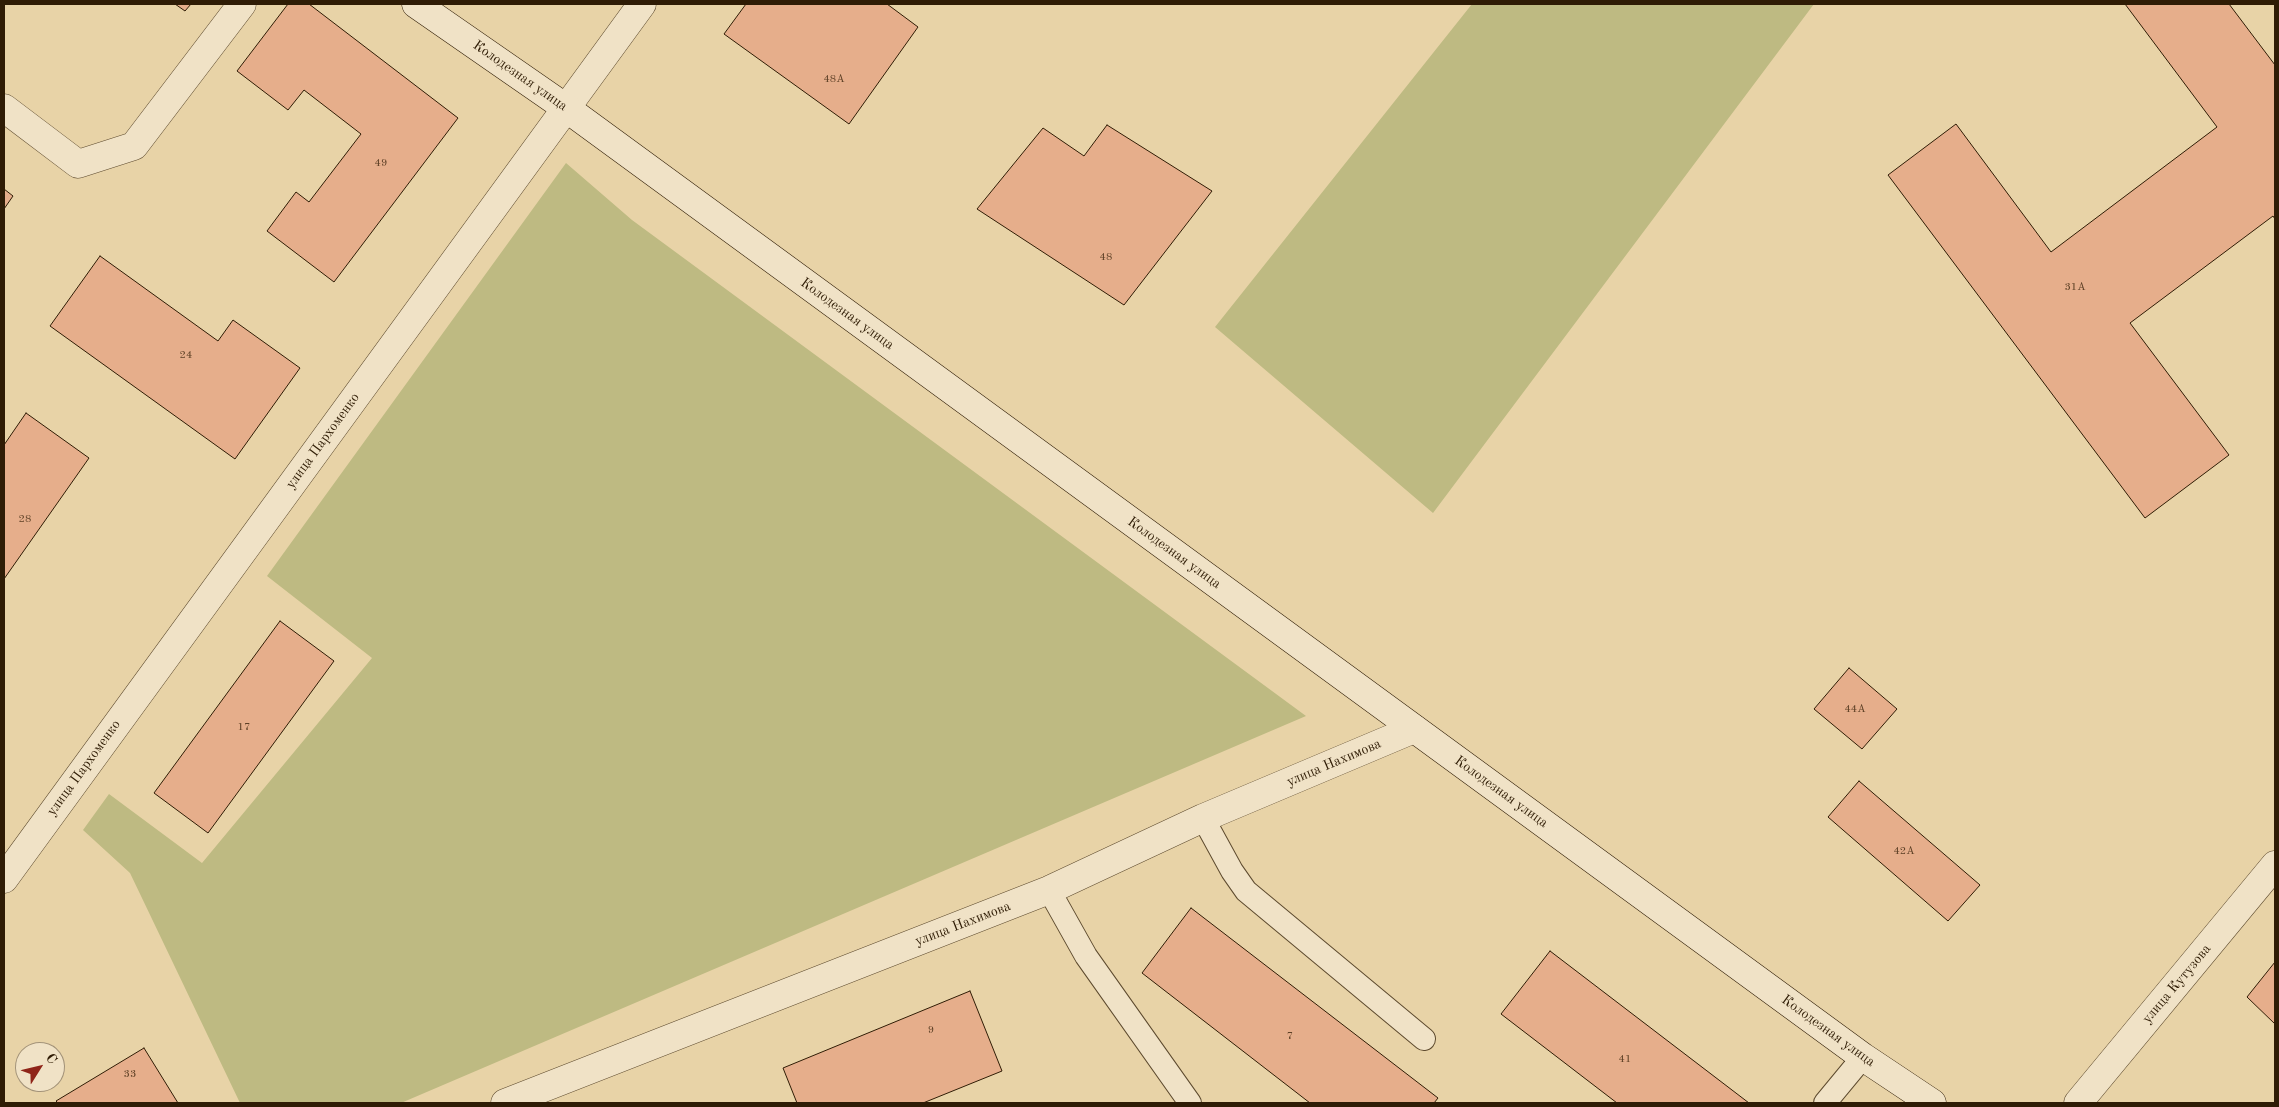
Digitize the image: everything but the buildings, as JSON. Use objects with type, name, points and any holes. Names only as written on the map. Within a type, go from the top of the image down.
[{"type":"street","points":[[4,108],[78,164],[134,146],[242,4]]},
{"type":"street","name":"Колодезная улица","points":[[416,4],[566,108],[1863,1058],[1932,1103]]},
{"type":"street","name":"улица Пархоменко","points":[[4,879],[642,4]]},
{"type":"street","name":"улица Нахимова","points":[[505,1103],[1049,890],[1203,818],[1414,729]]},
{"type":"street","name":"улица Кутузова","points":[[2078,1103],[2275,865]]},
{"type":"lane","points":[[1203,818],[1232,872],[1246,890],[1424,1039]]},
{"type":"lane","points":[[1049,890],[1086,956],[1190,1103]]},
{"type":"lane","points":[[1825,1103],[1863,1058]]},
{"type":"shaded area","points":[[1472,4],[1814,4],[1433,513],[1215,327]]},
{"type":"shaded area","points":[[566,163],[632,220],[1306,716],[401,1103],[240,1103],[130,873],[83,830],[109,794],[202,863],[372,658],[267,576]]}]
